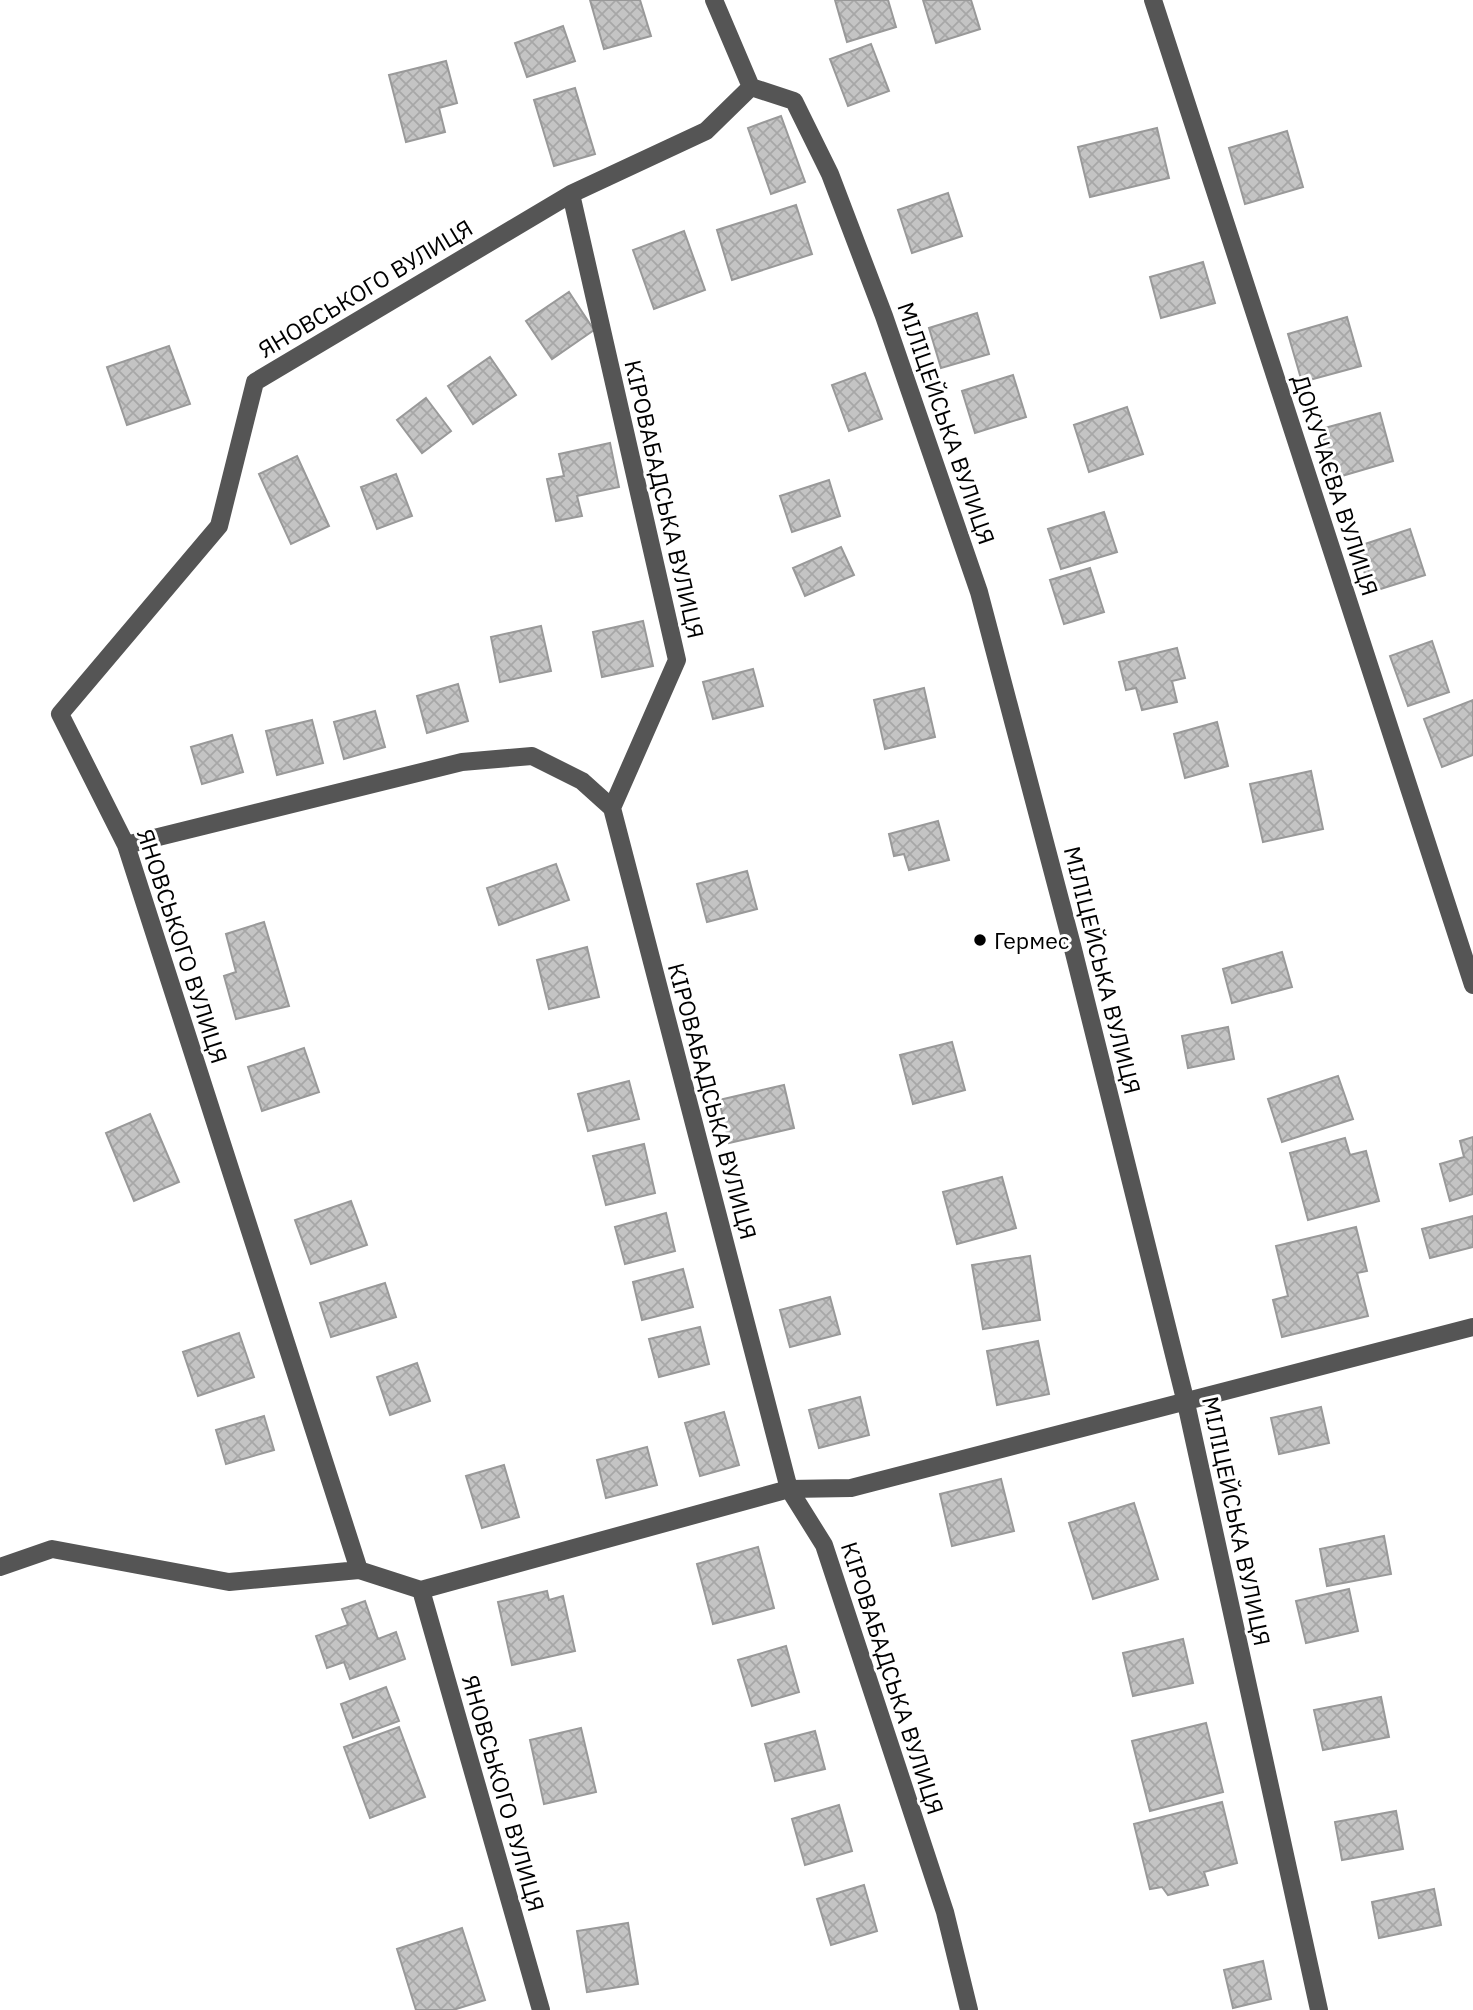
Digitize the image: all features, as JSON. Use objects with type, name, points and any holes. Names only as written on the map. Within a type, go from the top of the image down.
[{"type":"street","points":[[714,0],[751,87]]},
{"type":"street","name":"ДОКУЧАЄВА ВУЛИЦЯ","points":[[1153,0],[1473,985]]},
{"type":"street","name":"ЯНОВСЬКОГО ВУЛИЦЯ","points":[[359,1570],[126,845],[60,714],[219,526],[255,382],[571,194],[706,131],[751,87]]},
{"type":"street","name":"МІЛІЦЕЙСЬКА ВУЛИЦЯ","points":[[751,87],[794,101],[830,174],[884,316],[979,592],[1072,945],[1186,1403],[1319,2010]]},
{"type":"street","name":"КІРОВАБАДСЬКА ВУЛИЦЯ","points":[[571,194],[677,660],[612,808],[789,1489],[824,1545],[945,1912],[969,2010]]},
{"type":"street","points":[[126,845],[462,762],[532,756],[582,781],[612,808]]},
{"type":"street","points":[[0,1567],[52,1549],[229,1582],[359,1570],[421,1590],[789,1489],[851,1488],[1473,1328]]},
{"type":"street","name":"ЯНОВСЬКОГО ВУЛИЦЯ","points":[[421,1590],[541,2010]]},
{"type":"building","points":[[590,0],[640,0],[651,36],[604,49]]},
{"type":"building","points":[[835,0],[888,0],[896,27],[847,42]]},
{"type":"building","points":[[923,0],[971,0],[980,29],[936,43]]},
{"type":"building","points":[[563,26],[575,61],[527,77],[515,43]]},
{"type":"building","points":[[871,44],[889,91],[848,106],[830,59]]},
{"type":"building","points":[[446,61],[457,103],[439,108],[445,132],[406,142],[389,75]]},
{"type":"building","points":[[575,88],[595,154],[554,166],[534,100]]},
{"type":"building","points":[[781,116],[805,182],[771,194],[748,128]]},
{"type":"building","points":[[1157,128],[1169,178],[1090,197],[1078,147]]},
{"type":"building","points":[[1287,131],[1303,187],[1245,204],[1229,148]]},
{"type":"building","points":[[948,193],[962,236],[912,253],[898,210]]},
{"type":"building","points":[[796,205],[812,254],[732,280],[717,230]]},
{"type":"building","points":[[684,231],[705,290],[654,309],[633,250]]},
{"type":"building","points":[[1203,262],[1215,303],[1161,318],[1150,277]]},
{"type":"building","points":[[569,292],[594,330],[552,359],[526,321]]},
{"type":"building","points":[[977,313],[989,354],[941,368],[929,328]]},
{"type":"building","points":[[1347,317],[1361,366],[1302,382],[1288,334]]},
{"type":"building","points":[[169,346],[190,404],[127,425],[107,367]]},
{"type":"building","points":[[490,357],[516,395],[473,424],[448,386]]},
{"type":"building","points":[[865,373],[882,419],[849,431],[832,385]]},
{"type":"building","points":[[1013,375],[1026,417],[975,433],[962,391]]},
{"type":"building","points":[[426,398],[451,431],[422,453],[397,420]]},
{"type":"building","points":[[1127,407],[1143,454],[1089,472],[1074,425]]},
{"type":"building","points":[[1380,413],[1393,461],[1335,478],[1321,429]]},
{"type":"building","points":[[610,443],[619,487],[577,496],[582,516],[556,521],[547,479],[564,476],[559,454]]},
{"type":"building","points":[[297,456],[329,526],[291,544],[259,474]]},
{"type":"building","points":[[396,474],[412,516],[377,529],[361,487]]},
{"type":"building","points":[[829,480],[840,516],[792,532],[780,496]]},
{"type":"building","points":[[1104,512],[1117,552],[1061,569],[1048,529]]},
{"type":"building","points":[[1410,529],[1425,575],[1371,592],[1356,547]]},
{"type":"building","points":[[841,547],[854,575],[805,596],[793,568]]},
{"type":"building","points":[[1090,568],[1104,612],[1064,624],[1050,580]]},
{"type":"building","points":[[643,621],[653,666],[602,677],[593,632]]},
{"type":"building","points":[[541,626],[551,671],[500,682],[491,637]]},
{"type":"building","points":[[1432,641],[1449,692],[1408,706],[1390,656]]},
{"type":"building","points":[[1177,648],[1185,678],[1172,681],[1177,702],[1142,710],[1136,688],[1126,690],[1119,662]]},
{"type":"building","points":[[753,669],[763,706],[713,719],[703,682]]},
{"type":"building","points":[[458,684],[468,721],[427,733],[417,696]]},
{"type":"building","points":[[924,688],[935,737],[885,749],[874,700]]},
{"type":"building","points":[[1473,700],[1473,755],[1442,767],[1424,719]]},
{"type":"building","points":[[375,711],[385,747],[344,759],[334,722]]},
{"type":"building","points":[[312,720],[323,763],[277,775],[266,731]]},
{"type":"building","points":[[1217,722],[1228,766],[1185,778],[1174,734]]},
{"type":"building","points":[[232,735],[243,772],[202,784],[191,747]]},
{"type":"building","points":[[1311,771],[1323,829],[1263,842],[1250,784]]},
{"type":"building","points":[[938,821],[949,860],[909,870],[904,854],[894,856],[889,834]]},
{"type":"building","points":[[556,864],[569,900],[499,925],[487,888]]},
{"type":"building","points":[[747,871],[757,909],[707,922],[697,884]]},
{"type":"building","points":[[264,922],[289,1006],[236,1019],[224,976],[236,972],[226,934]]},
{"type":"building","points":[[587,947],[599,997],[549,1009],[537,960]]},
{"type":"building","points":[[1282,952],[1292,987],[1232,1003],[1223,969]]},
{"type":"building","points":[[1228,1027],[1234,1059],[1188,1068],[1182,1036]]},
{"type":"building","points":[[952,1042],[965,1090],[913,1104],[900,1055]]},
{"type":"building","points":[[304,1048],[319,1092],[262,1111],[248,1067]]},
{"type":"building","points":[[1338,1076],[1353,1119],[1282,1142],[1268,1099]]},
{"type":"building","points":[[629,1081],[639,1119],[588,1131],[578,1094]]},
{"type":"building","points":[[784,1085],[794,1128],[729,1143],[719,1100]]},
{"type":"building","points":[[150,1114],[179,1182],[134,1201],[106,1133]]},
{"type":"building","points":[[1473,1137],[1473,1194],[1450,1201],[1440,1164],[1464,1157],[1460,1141]]},
{"type":"building","points":[[1345,1138],[1350,1155],[1366,1151],[1379,1201],[1308,1220],[1290,1153]]},
{"type":"building","points":[[644,1144],[655,1193],[606,1205],[593,1156]]},
{"type":"building","points":[[1002,1177],[1016,1228],[957,1244],[943,1192]]},
{"type":"building","points":[[351,1201],[367,1245],[311,1264],[295,1220]]},
{"type":"building","points":[[666,1213],[675,1251],[625,1264],[615,1227]]},
{"type":"building","points":[[1473,1216],[1473,1247],[1430,1258],[1422,1229]]},
{"type":"building","points":[[1356,1227],[1367,1271],[1357,1273],[1368,1316],[1282,1337],[1273,1300],[1288,1296],[1276,1246]]},
{"type":"building","points":[[1030,1256],[1040,1320],[983,1329],[972,1265]]},
{"type":"building","points":[[683,1269],[693,1307],[642,1320],[633,1282]]},
{"type":"building","points":[[385,1283],[396,1317],[331,1337],[320,1303]]},
{"type":"building","points":[[830,1297],[840,1334],[790,1347],[780,1310]]},
{"type":"building","points":[[700,1327],[709,1364],[659,1377],[649,1339]]},
{"type":"building","points":[[239,1333],[254,1377],[198,1396],[183,1352]]},
{"type":"building","points":[[1038,1341],[1049,1394],[997,1405],[987,1351]]},
{"type":"building","points":[[417,1363],[430,1401],[390,1415],[377,1377]]},
{"type":"building","points":[[860,1397],[869,1435],[819,1448],[809,1410]]},
{"type":"building","points":[[1321,1407],[1329,1443],[1279,1454],[1271,1418]]},
{"type":"building","points":[[724,1412],[739,1465],[700,1476],[685,1423]]},
{"type":"building","points":[[264,1416],[274,1450],[226,1464],[216,1430]]},
{"type":"building","points":[[647,1447],[657,1485],[606,1498],[597,1460]]},
{"type":"building","points":[[504,1465],[519,1517],[482,1528],[466,1476]]},
{"type":"building","points":[[1001,1479],[1014,1531],[952,1546],[940,1494]]},
{"type":"building","points":[[1134,1503],[1158,1579],[1093,1599],[1069,1523]]},
{"type":"building","points":[[1384,1536],[1391,1574],[1327,1586],[1320,1549]]},
{"type":"building","points":[[758,1547],[774,1608],[713,1624],[697,1564]]},
{"type":"building","points":[[1349,1589],[1358,1631],[1306,1643],[1296,1601]]},
{"type":"building","points":[[547,1591],[549,1600],[563,1596],[575,1651],[512,1665],[498,1602]]},
{"type":"building","points":[[365,1601],[378,1639],[396,1632],[405,1659],[350,1679],[344,1662],[327,1668],[316,1636],[348,1625],[342,1609]]},
{"type":"building","points":[[1183,1639],[1193,1683],[1133,1696],[1123,1653]]},
{"type":"building","points":[[786,1646],[799,1692],[752,1706],[738,1660]]},
{"type":"building","points":[[386,1687],[399,1721],[353,1738],[341,1704]]},
{"type":"building","points":[[1381,1697],[1389,1737],[1323,1750],[1314,1710]]},
{"type":"building","points":[[1206,1723],[1223,1792],[1150,1811],[1132,1741]]},
{"type":"building","points":[[399,1727],[425,1797],[370,1818],[344,1747]]},
{"type":"building","points":[[581,1728],[596,1792],[544,1804],[530,1740]]},
{"type":"building","points":[[815,1731],[825,1769],[775,1781],[765,1744]]},
{"type":"building","points":[[1222,1802],[1237,1863],[1204,1872],[1208,1885],[1168,1895],[1162,1887],[1150,1889],[1134,1824]]},
{"type":"building","points":[[839,1805],[852,1851],[805,1865],[792,1819]]},
{"type":"building","points":[[1396,1811],[1403,1849],[1342,1860],[1335,1822]]},
{"type":"building","points":[[864,1885],[877,1931],[831,1945],[817,1899]]},
{"type":"building","points":[[1434,1889],[1441,1925],[1379,1938],[1372,1902]]},
{"type":"building","points":[[628,1923],[638,1984],[587,1992],[577,1931]]},
{"type":"building","points":[[462,1928],[485,2000],[453,2010],[416,2010],[397,1949]]},
{"type":"building","points":[[1263,1961],[1271,1999],[1233,2008],[1224,1970]]},
{"type":"place","name":"Гермес","points":[[980,940]]}]
